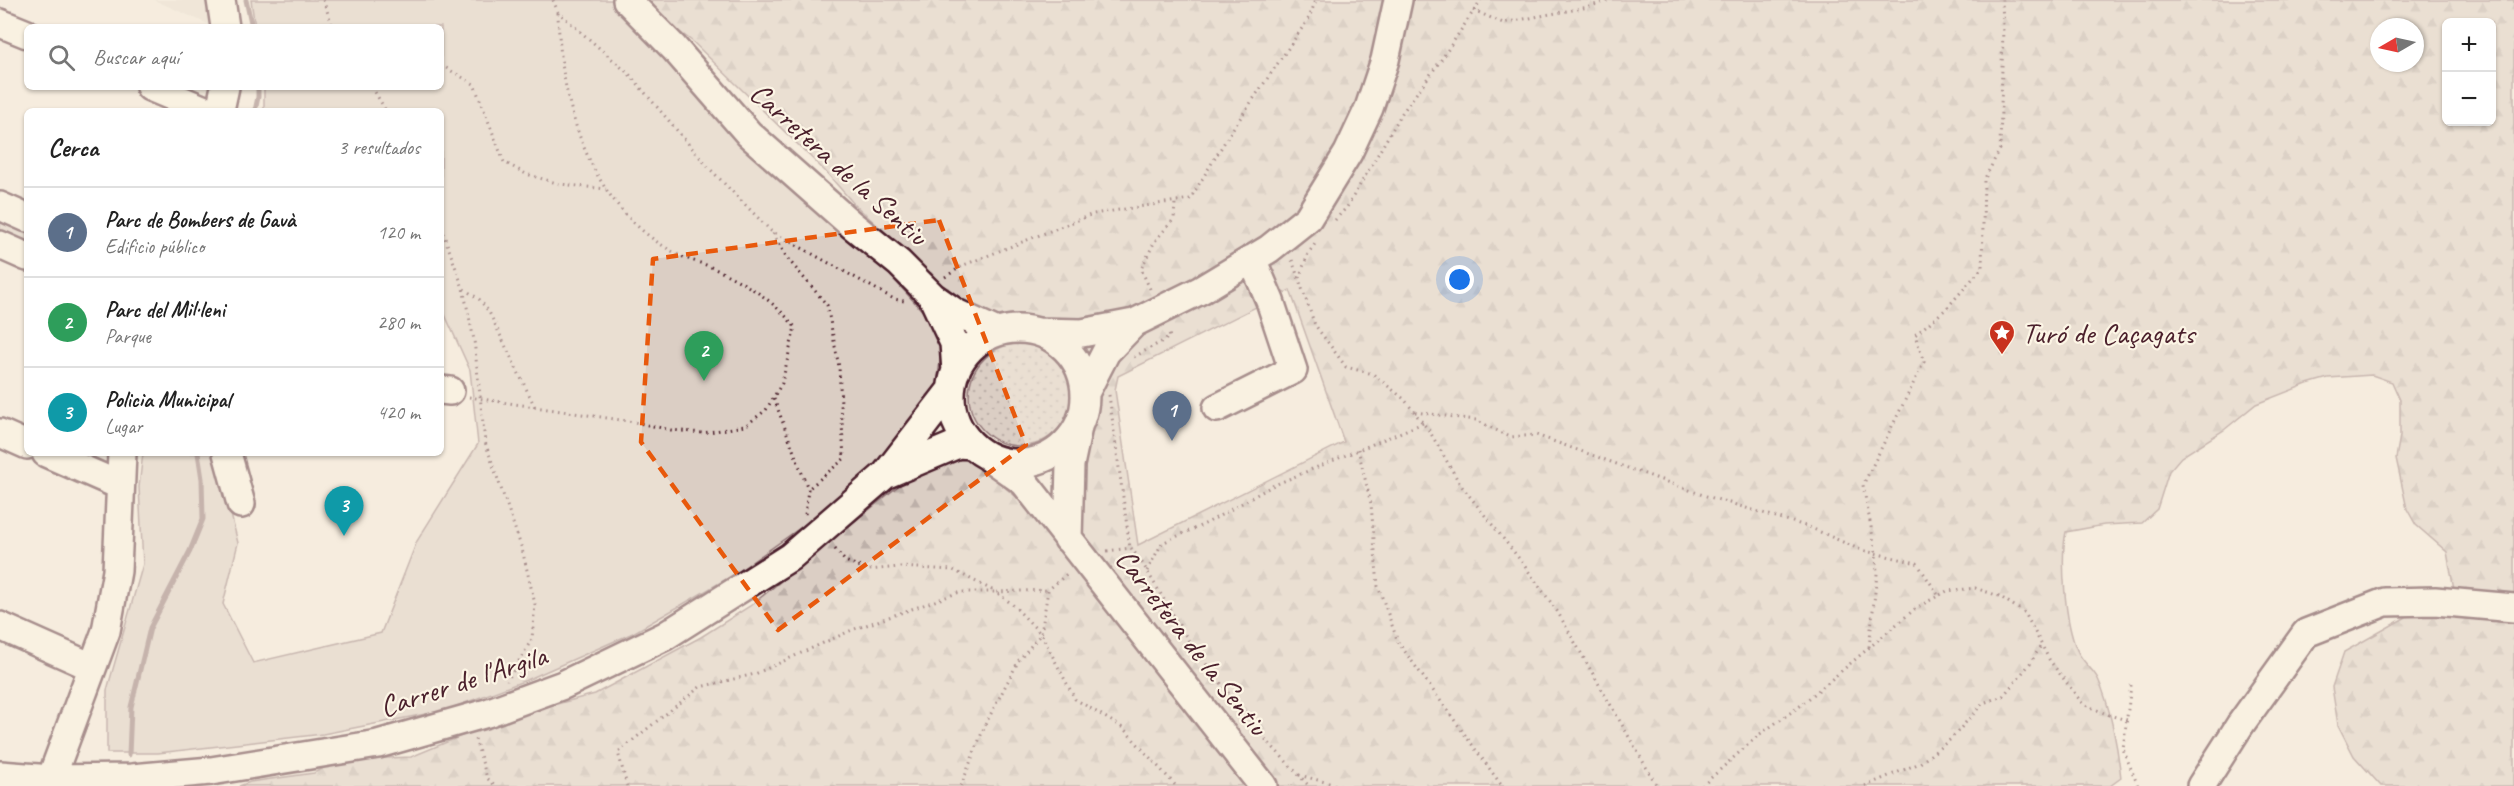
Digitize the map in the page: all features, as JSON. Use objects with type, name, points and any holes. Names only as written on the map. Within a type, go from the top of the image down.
[{"type":"street","points":[[221,0],[225,24]]},
{"type":"street","name":"Carretera de la Sentiu","points":[[627,0],[674,48],[749,134],[852,225],[899,263],[929,293],[956,313],[997,332]]},
{"type":"street","points":[[1078,426],[1066,443],[1050,456],[1031,463],[1010,464],[981,452],[959,429],[952,410],[953,380],[965,354],[980,341],[997,332],[1018,329],[1083,333],[1134,323],[1201,290],[1261,254],[1308,218],[1348,153],[1369,108],[1382,70],[1398,0]]},
{"type":"street","points":[[0,23],[24,33]]},
{"type":"street","points":[[157,90],[200,108]]},
{"type":"street","points":[[220,108],[224,90]]},
{"type":"street","points":[[0,206],[24,217]]},
{"type":"street","points":[[0,246],[24,256]]},
{"type":"street","points":[[1217,408],[1293,370],[1270,301],[1261,254]]},
{"type":"street","name":"Carretera de la Sentiu","points":[[929,293],[954,344],[953,380]]},
{"type":"street","points":[[1076,549],[1070,465],[1078,426],[1084,410],[1097,393],[1106,352],[1134,323]]},
{"type":"street","points":[[1039,332],[1058,341],[1072,356],[1081,373],[1097,393]]},
{"type":"street","name":"Carrer de l'Argila","points":[[0,775],[51,779],[110,778],[211,771],[378,744],[487,713],[563,685],[665,636],[790,557],[886,474],[953,380]]},
{"type":"street","points":[[0,433],[24,444]]},
{"type":"street","name":"Carrer de l'Argila","points":[[886,474],[958,444],[981,452]]},
{"type":"street","name":"Carretera de la Sentiu","points":[[981,452],[1024,482],[1263,786]]},
{"type":"street","points":[[53,456],[119,485]]},
{"type":"street","points":[[51,779],[106,631],[117,571],[122,456]]},
{"type":"street","points":[[228,456],[241,504]]},
{"type":"street","points":[[2201,786],[2240,725],[2306,633],[2385,602],[2435,601],[2514,608]]},
{"type":"street","points":[[0,626],[92,667]]},
{"type":"path","points":[[323,0],[333,24]]},
{"type":"path","points":[[446,391],[482,400],[703,433],[745,426],[766,410],[782,384],[795,327],[782,311],[764,295],[707,266],[682,257],[652,240],[621,211],[606,189],[582,147],[567,95],[559,41],[558,12],[553,0]]},
{"type":"path","points":[[771,231],[894,299],[908,302],[929,293],[964,265],[1093,214],[1190,199],[1232,130],[1309,18],[1316,0]]},
{"type":"path","points":[[1331,224],[1347,207],[1402,113],[1442,60],[1481,0]]},
{"type":"path","points":[[1473,10],[1503,23],[1588,7],[1610,0]]},
{"type":"path","points":[[1869,647],[1877,574],[1876,553],[1863,485],[1924,362],[1915,335],[1946,309],[1982,268],[1984,180],[2000,149],[2002,0]]},
{"type":"path","points":[[558,12],[629,74],[709,168],[771,231],[786,258],[827,305],[838,367],[844,459],[808,489]]},
{"type":"path","points":[[444,67],[474,84],[504,162],[526,174],[561,184],[606,189]]},
{"type":"path","points":[[374,90],[384,108]]},
{"type":"path","points":[[1153,296],[1141,269],[1155,241],[1174,219],[1175,201]]},
{"type":"path","points":[[444,234],[463,288],[474,340],[485,442],[522,549],[535,604],[532,639],[487,713],[472,729],[487,778],[496,786]]},
{"type":"path","points":[[1299,279],[1308,254],[1318,240]]},
{"type":"path","points":[[1261,254],[1291,257],[1315,325],[1346,367],[1373,374],[1404,399],[1423,423],[1460,484],[1557,611],[1657,786]]},
{"type":"path","points":[[463,288],[478,299],[489,312],[535,407]]},
{"type":"path","points":[[1125,362],[1170,337],[1166,326]]},
{"type":"path","points":[[1097,393],[1130,548],[1147,571],[1190,643],[1256,729],[1309,786]]},
{"type":"path","points":[[774,398],[808,489],[804,514],[812,523]]},
{"type":"path","points":[[1414,412],[1476,420],[1510,437],[1536,435],[1703,495],[1809,527],[1861,550],[1917,563],[1939,596]]},
{"type":"path","points":[[1147,571],[1162,543],[1207,523],[1272,486],[1423,423]]},
{"type":"path","points":[[1358,449],[1371,504],[1378,586],[1398,642],[1502,786]]},
{"type":"path","points":[[833,546],[845,561],[869,570],[900,567],[953,570],[996,592],[1012,604],[1041,634],[1075,699],[1123,728],[1176,786]]},
{"type":"path","points":[[961,786],[985,725],[1019,660],[1041,634],[1048,590],[1076,549]]},
{"type":"path","points":[[1702,786],[1760,734],[1800,706],[1916,608],[1947,591],[1975,588],[1999,596],[2025,613],[2050,661],[2083,704],[2109,716],[2127,720]]},
{"type":"path","points":[[627,786],[618,752],[700,687],[755,674],[852,630],[960,592],[1048,590]]},
{"type":"path","points":[[1865,786],[1920,763],[1951,739],[1983,703],[2003,696],[2029,665],[2042,644]]},
{"type":"path","points":[[2131,685],[2123,749],[2138,786]]},
{"type":"path","points":[[1298,775],[1340,786]]},
{"type":"highlighted area","points":[[939,220],[1026,445],[778,630],[641,442],[653,259]]},
{"type":"shaded area","points":[[154,0],[211,0],[215,24],[208,24]]},
{"type":"green space","points":[[251,0],[611,0],[889,274],[929,318],[942,346],[936,392],[913,432],[858,487],[735,574],[633,633],[529,679],[446,710],[323,734],[158,753],[107,753],[107,690],[143,564],[139,487],[143,456],[217,456],[238,543],[223,604],[253,663],[381,633],[417,541],[478,444],[470,370],[444,313],[444,108],[264,108],[264,90],[444,90],[444,24],[255,24]]},
{"type":"green space","points":[[649,0],[2514,0],[2514,786],[2381,786],[2354,756],[2338,725],[2332,687],[2344,652],[2454,590],[2447,552],[2416,525],[2407,509],[2396,458],[2400,436],[2400,400],[2392,382],[2372,375],[2328,378],[2256,404],[2224,430],[2181,457],[2169,471],[2157,509],[2142,523],[2104,525],[2066,532],[2064,575],[2069,624],[2079,654],[2096,675],[2102,689],[2116,741],[2121,778],[2110,786],[239,786],[250,782],[314,773],[339,760],[411,757],[507,717],[595,694],[701,637],[750,606],[907,479],[965,454],[1026,505],[1070,553],[1086,461],[1074,328],[1002,322],[962,303],[854,204],[825,171],[692,41],[661,18]],"holes":[[[1290,290],[1344,442],[1138,545],[1115,390],[1118,376]]]},
{"type":"green space","points":[[0,213],[24,224],[24,250],[0,239]]},
{"type":"green space","points":[[1020,344],[1039,348],[1056,359],[1067,376],[1071,395],[1067,414],[1056,431],[1039,442],[1020,446],[1001,442],[984,431],[973,414],[969,395],[973,376],[984,359],[1001,348]]},
{"type":"waterway","points":[[246,0],[251,24]]},
{"type":"waterway","points":[[256,108],[258,90]]},
{"type":"waterway","points":[[129,755],[131,707],[150,628],[190,551],[203,519],[202,479],[198,456]]},
{"type":"place","name":"Turó de Caçagats","points":[[2002,356]]},
{"type":"place","name":"Parc del Mil·leni","points":[[704,381]]},
{"type":"place","name":"Parc de Bombers de Gavà","points":[[1172,441]]},
{"type":"place","name":"Policia Municipal","points":[[344,536]]}]
